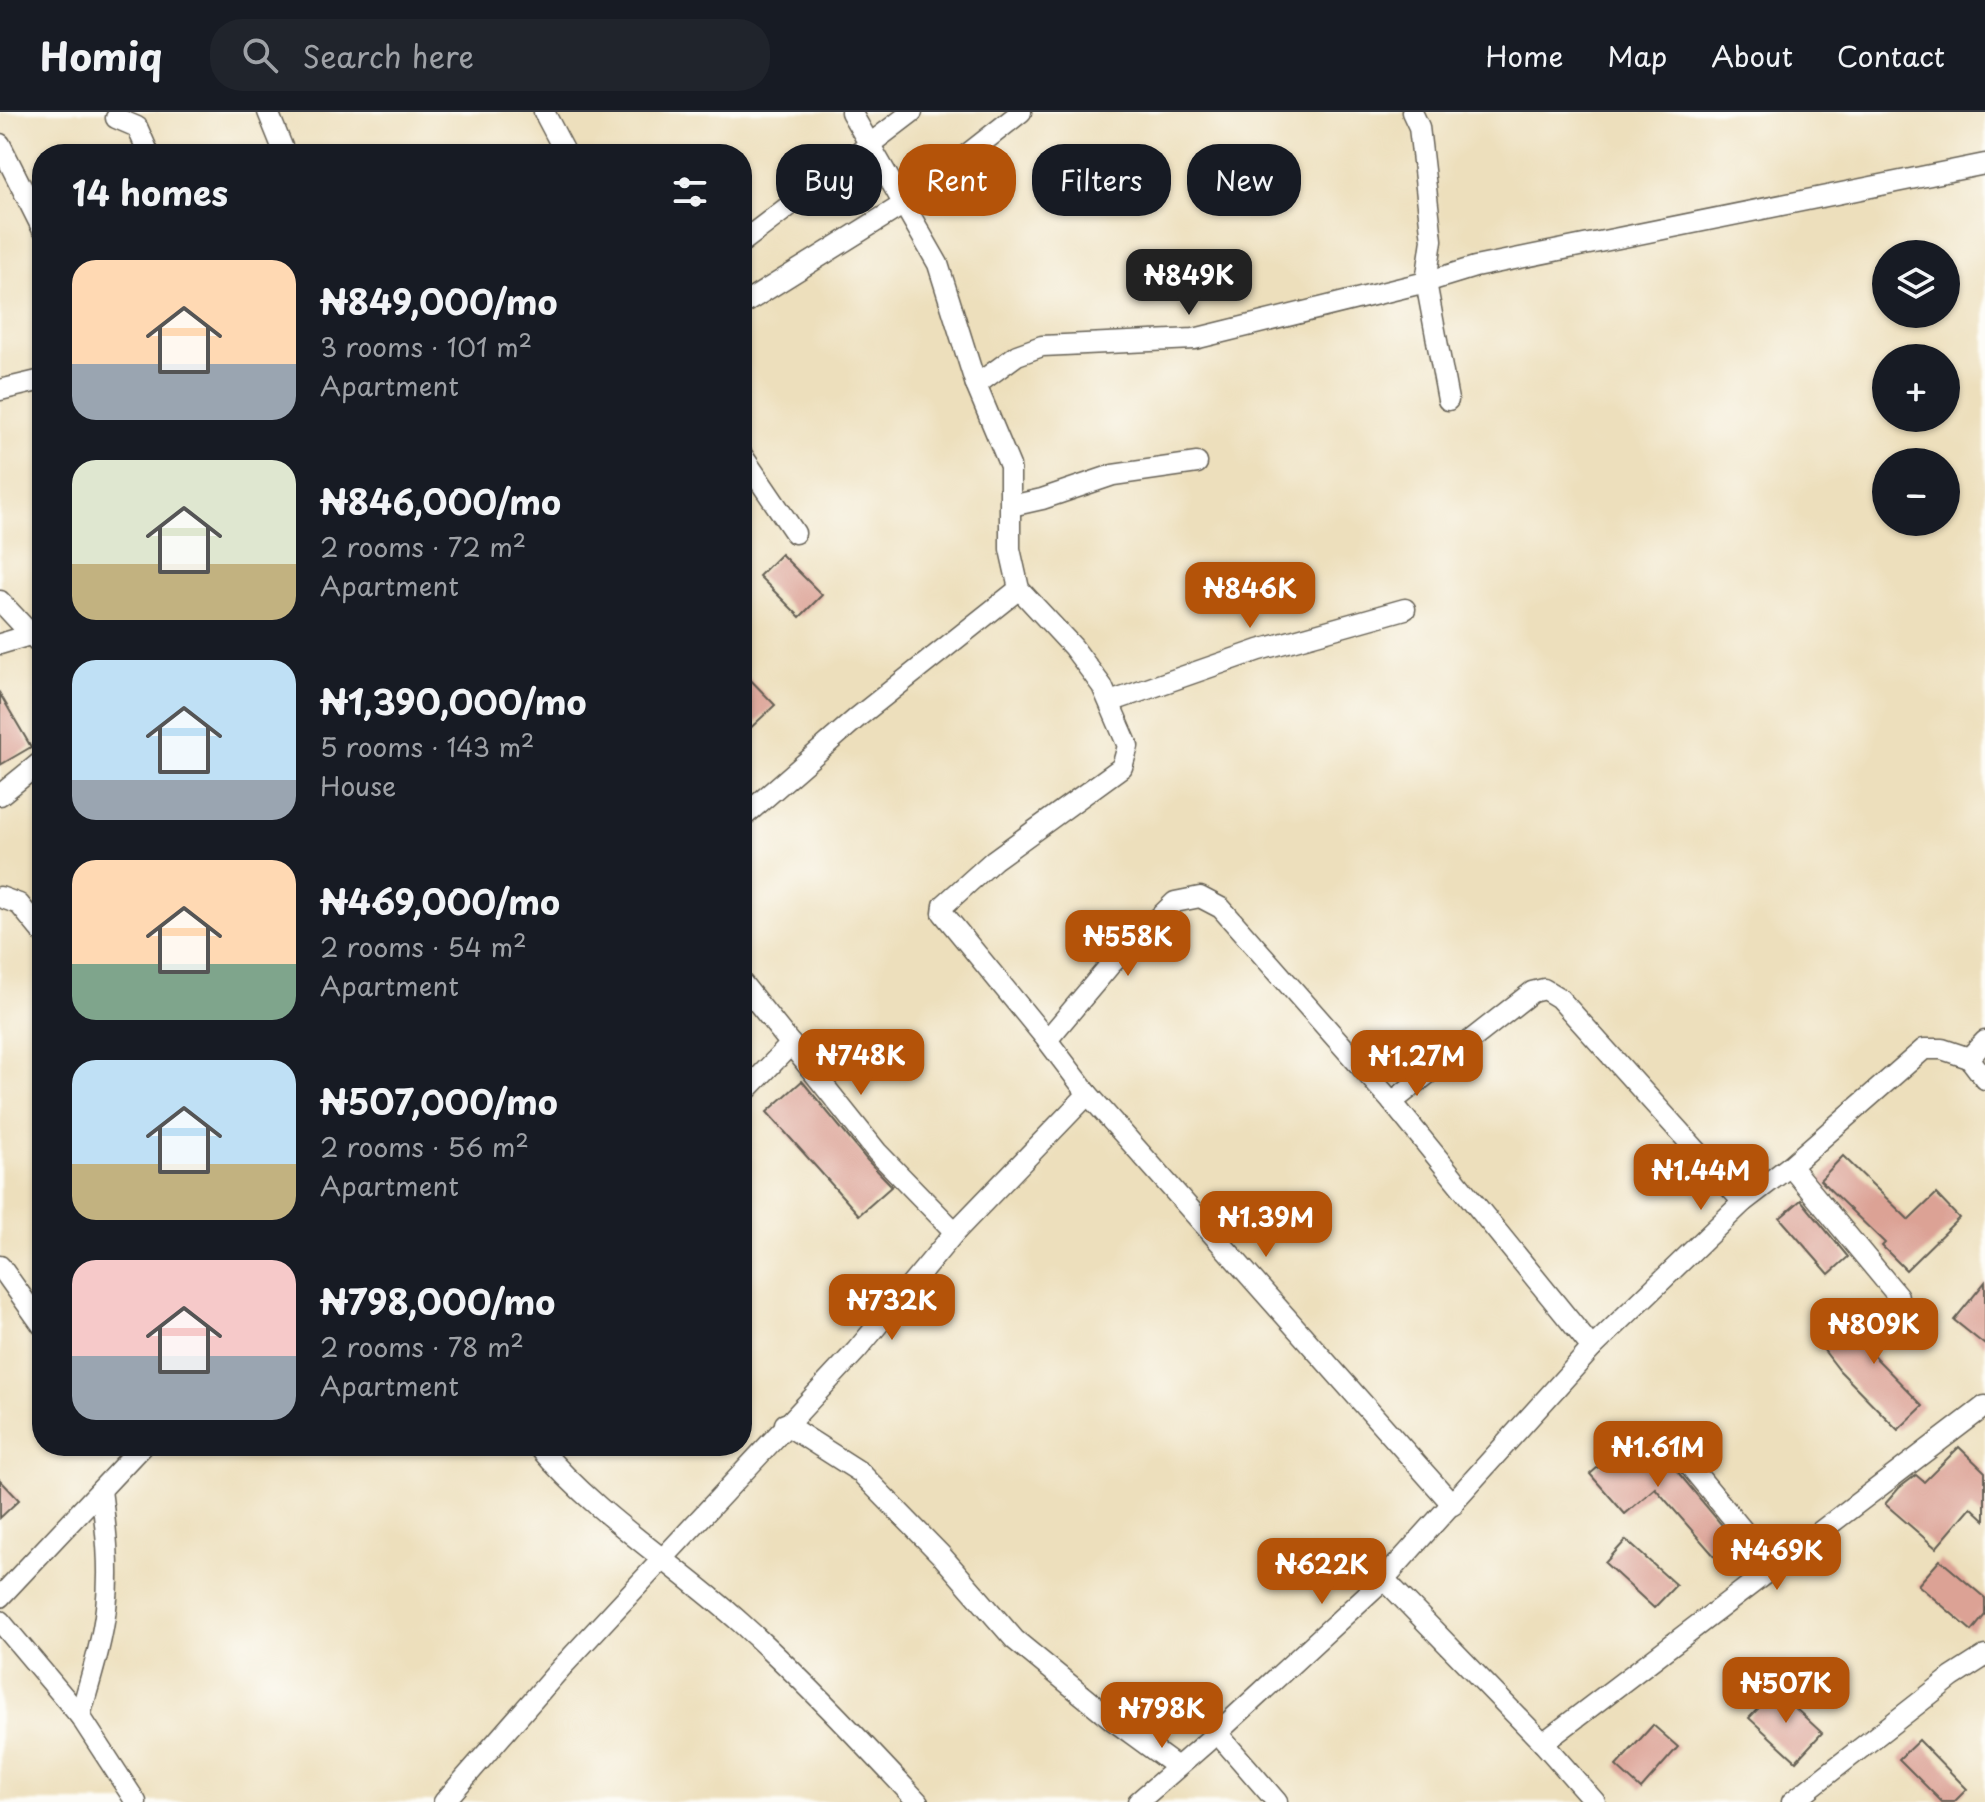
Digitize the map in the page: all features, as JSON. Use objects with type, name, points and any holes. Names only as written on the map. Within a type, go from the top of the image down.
[{"type":"street","points":[[268,112],[281,144]]},
{"type":"street","points":[[544,112],[561,144]]},
{"type":"street","points":[[851,112],[898,193]]},
{"type":"street","points":[[752,234],[912,112]]},
{"type":"street","points":[[980,144],[1021,112]]},
{"type":"street","points":[[1412,112],[1419,127],[1432,240],[1426,282],[1448,400]]},
{"type":"street","points":[[116,118],[137,127],[145,144]]},
{"type":"street","points":[[0,144],[32,208]]},
{"type":"street","points":[[976,385],[1017,355],[1042,346],[1194,339],[1475,267],[1985,164]]},
{"type":"street","points":[[752,299],[898,208]]},
{"type":"street","points":[[911,216],[938,264],[976,385],[1010,466],[1010,549],[1019,589],[1073,647],[1102,686],[1128,746],[1122,767],[994,860],[942,909],[943,913],[1088,1094],[1453,1505]]},
{"type":"street","points":[[0,390],[32,382]]},
{"type":"street","points":[[1011,506],[1113,475],[1197,463]]},
{"type":"street","points":[[752,470],[795,533]]},
{"type":"street","points":[[752,809],[858,717],[1019,589]]},
{"type":"street","points":[[0,601],[32,637]]},
{"type":"street","points":[[1110,702],[1259,650],[1405,609]]},
{"type":"street","points":[[0,644],[32,641]]},
{"type":"street","points":[[0,795],[32,769]]},
{"type":"street","points":[[0,897],[19,904],[32,920]]},
{"type":"street","points":[[1047,1040],[1111,964],[1175,902],[1200,897],[1221,908],[1392,1102],[1592,1348]]},
{"type":"street","points":[[1392,1102],[1532,992],[1544,989],[1559,998],[1743,1202]]},
{"type":"street","points":[[752,995],[877,1152],[955,1232]]},
{"type":"street","points":[[1969,1058],[1985,1041]]},
{"type":"street","points":[[752,1085],[791,1044]]},
{"type":"street","points":[[1138,1802],[1384,1579],[1592,1348],[1743,1202],[1790,1166],[1924,1049],[1942,1049],[1969,1058],[1985,1079]]},
{"type":"street","points":[[444,1802],[561,1668],[857,1350],[955,1232],[1088,1094]]},
{"type":"street","points":[[1790,1166],[1898,1296]]},
{"type":"street","points":[[0,1266],[32,1311]]},
{"type":"street","points":[[1543,1743],[1985,1406]]},
{"type":"street","points":[[785,1424],[860,1472],[941,1555],[1015,1640],[1114,1721],[1177,1767]]},
{"type":"street","points":[[1666,1437],[1773,1567]]},
{"type":"street","points":[[0,1597],[130,1456]]},
{"type":"street","points":[[547,1456],[628,1534],[740,1623],[873,1753],[918,1802]]},
{"type":"street","points":[[80,1716],[97,1659],[106,1607],[107,1539],[101,1490]]},
{"type":"street","points":[[1384,1579],[1543,1743],[1595,1802]]},
{"type":"street","points":[[0,1621],[80,1716],[134,1801]]},
{"type":"street","points":[[1792,1802],[1952,1677],[1985,1656]]},
{"type":"street","points":[[1217,1733],[1277,1802]]},
{"type":"building","points":[[781,554],[822,595],[800,617],[759,576]]},
{"type":"building","points":[[752,681],[775,705],[752,727]]},
{"type":"building","points":[[0,694],[31,747],[0,765]]},
{"type":"building","points":[[802,1081],[892,1186],[859,1215],[767,1112]]},
{"type":"building","points":[[1843,1156],[1909,1220],[1936,1194],[1959,1218],[1906,1270],[1882,1246],[1885,1243],[1820,1180]]},
{"type":"building","points":[[1801,1200],[1848,1257],[1829,1274],[1780,1218]]},
{"type":"building","points":[[1985,1282],[1985,1345],[1954,1320]]},
{"type":"building","points":[[1882,1303],[1902,1329],[1871,1353],[1923,1406],[1898,1430],[1840,1371],[1823,1349]]},
{"type":"building","points":[[1642,1429],[1735,1541],[1716,1558],[1655,1488],[1625,1514],[1590,1474]]},
{"type":"building","points":[[1959,1447],[1985,1472],[1985,1520],[1971,1507],[1936,1548],[1885,1504],[1916,1475],[1924,1482]]},
{"type":"building","points":[[0,1480],[19,1500],[0,1518]]},
{"type":"building","points":[[1626,1540],[1676,1585],[1654,1608],[1605,1563]]},
{"type":"building","points":[[1940,1560],[1985,1598],[1985,1615],[1972,1631],[1918,1585]]},
{"type":"building","points":[[1776,1690],[1822,1733],[1796,1761],[1749,1718]]},
{"type":"building","points":[[1653,1725],[1678,1747],[1641,1789],[1616,1766]]},
{"type":"building","points":[[1919,1740],[1967,1789],[1954,1802],[1942,1802],[1899,1759]]}]
